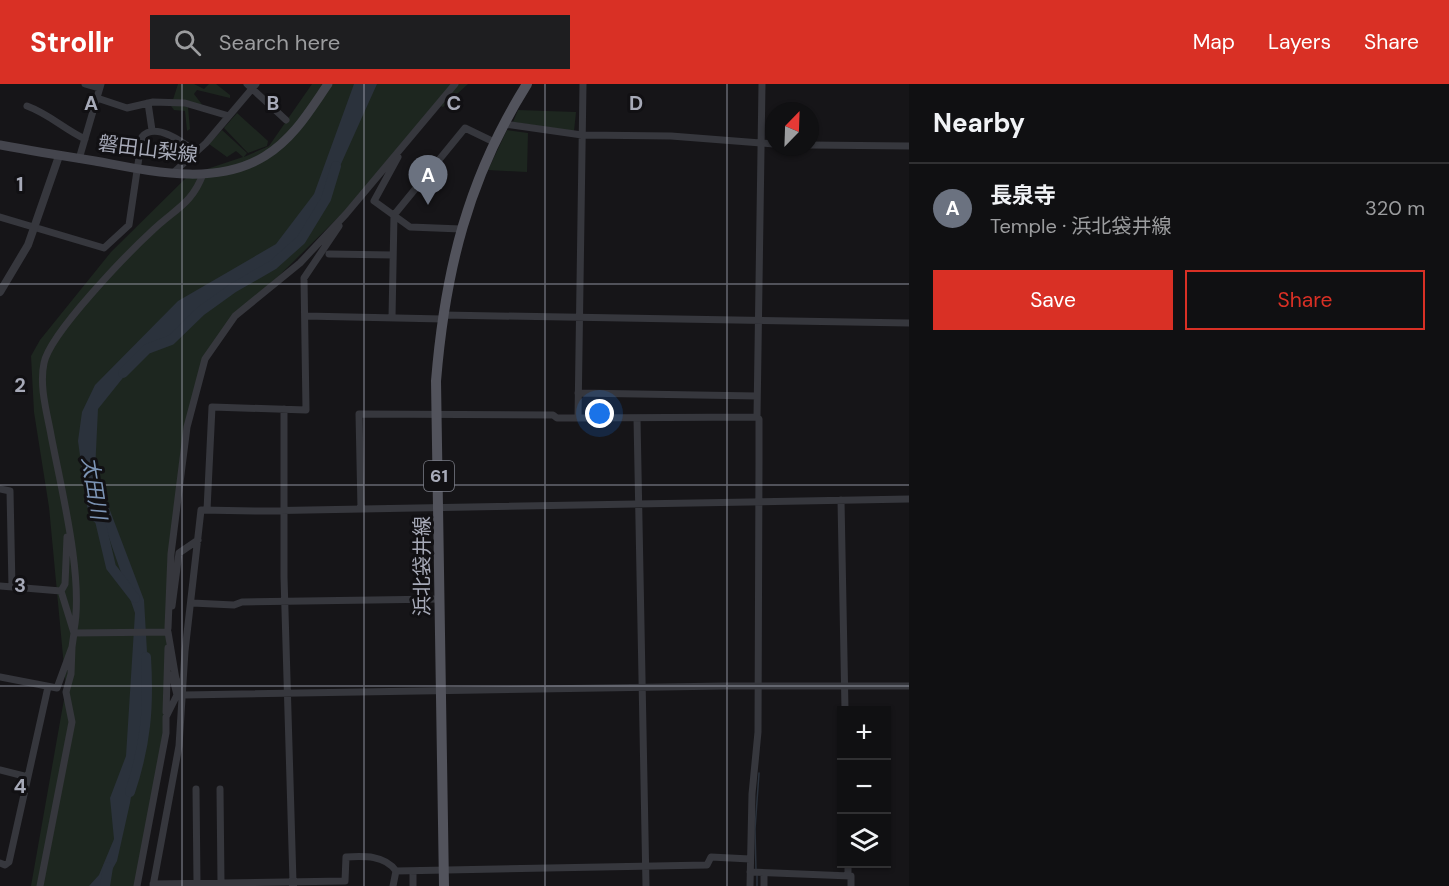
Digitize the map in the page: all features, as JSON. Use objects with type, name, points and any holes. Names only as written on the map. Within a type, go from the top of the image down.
[{"type":"main road","name":"磐田山梨線","points":[[0,145],[136,168],[203,174],[251,164],[267,155],[305,119],[328,84]]},
{"type":"main road","name":"浜北袋井線","points":[[444,886],[440,507],[436,381],[454,250],[494,142],[527,84]]},
{"type":"street","points":[[79,159],[100,86],[85,84]]},
{"type":"street","points":[[138,886],[166,733],[167,632],[171,554],[187,426],[205,359],[235,316],[300,263],[346,214],[455,84]]},
{"type":"street","points":[[578,418],[583,84]]},
{"type":"street","points":[[750,886],[758,687],[759,418],[757,417],[757,396],[762,84]]},
{"type":"street","points":[[173,173],[229,116],[252,86],[286,120]]},
{"type":"street","points":[[97,98],[127,108],[148,103],[185,103],[229,116]]},
{"type":"street","points":[[148,103],[152,130]]},
{"type":"street","points":[[27,106],[46,113],[69,131],[85,139]]},
{"type":"street","points":[[504,124],[582,135],[671,136],[765,144]]},
{"type":"street","points":[[392,318],[394,215],[465,128],[494,142]]},
{"type":"street","points":[[152,130],[178,140],[196,152]]},
{"type":"street","points":[[0,217],[104,248],[109,246],[129,225],[142,137],[152,130]]},
{"type":"street","points":[[406,145],[374,201],[410,227],[461,229]]},
{"type":"street","points":[[819,145],[909,146]]},
{"type":"street","points":[[0,292],[28,245],[59,156]]},
{"type":"street","points":[[0,677],[54,689],[59,686],[75,632],[75,594],[68,529],[45,403],[43,364],[54,342],[111,272],[141,240],[196,194],[203,174]]},
{"type":"street","points":[[207,510],[212,407],[306,410],[304,278],[346,214]]},
{"type":"street","points":[[330,254],[393,255]]},
{"type":"street","points":[[304,316],[579,317],[909,323]]},
{"type":"street","points":[[578,393],[757,396]]},
{"type":"street","points":[[284,409],[293,884]]},
{"type":"street","points":[[361,509],[359,414],[553,415],[557,418],[757,417]]},
{"type":"street","points":[[637,418],[646,886]]},
{"type":"street","points":[[0,489],[10,491],[12,587]]},
{"type":"street","points":[[393,886],[396,871],[391,864],[367,856],[346,857],[345,881],[293,884],[153,885],[179,746],[184,695],[184,651],[192,603],[201,510],[909,499]]},
{"type":"street","points":[[841,500],[845,706]]},
{"type":"street","points":[[68,529],[65,584],[61,591],[75,632]]},
{"type":"street","points":[[184,695],[176,680],[167,632],[179,553],[198,540]]},
{"type":"street","points":[[0,586],[61,591]]},
{"type":"street","points":[[192,603],[440,599]]},
{"type":"street","points":[[75,632],[167,632]]},
{"type":"street","points":[[40,886],[72,722],[66,692],[71,674],[72,647]]},
{"type":"street","points":[[166,717],[177,694],[172,683],[173,656]]},
{"type":"street","points":[[184,695],[642,687],[909,686]]},
{"type":"street","points":[[0,863],[6,865],[9,862],[48,687]]},
{"type":"street","points":[[0,770],[28,777]]},
{"type":"street","points":[[196,789],[197,883]]},
{"type":"street","points":[[220,789],[221,883]]},
{"type":"street","points":[[396,871],[707,865],[711,857],[750,859]]},
{"type":"street","points":[[848,868],[848,876]]},
{"type":"street","points":[[413,871],[413,886]]},
{"type":"street","points":[[750,872],[851,876],[851,886]]},
{"type":"street","points":[[764,873],[764,886]]},
{"type":"shaded area","points":[[178,84],[194,84],[204,89],[209,84],[216,84],[230,95],[230,98],[197,90],[194,94],[207,111],[188,107],[190,129],[187,131],[185,111],[174,110],[171,106]]},
{"type":"shaded area","points":[[312,84],[455,84],[366,190],[224,330],[201,370],[187,427],[167,625],[166,733],[139,886],[31,886],[66,688],[49,507],[34,412],[31,356],[40,340],[111,252],[189,175],[243,157],[236,151],[227,157],[209,144],[222,130],[247,153],[244,157],[269,146]]},
{"type":"shaded area","points":[[457,84],[468,84],[443,107],[440,106]]},
{"type":"shaded area","points":[[518,110],[576,112],[574,131],[513,122]]},
{"type":"shaded area","points":[[237,113],[268,141],[267,146],[248,153],[224,128]]},
{"type":"shaded area","points":[[507,130],[528,133],[527,172],[488,170]]},
{"type":"water","points":[[354,84],[377,84],[318,215],[301,240],[273,265],[233,288],[201,311],[177,335],[142,354],[98,409],[95,471],[144,600],[147,652],[142,729],[130,803],[117,861],[103,886],[89,886],[99,875],[114,839],[110,798],[126,756],[135,613],[107,532],[93,521],[87,506],[78,441],[82,412],[95,385],[178,301],[276,244],[314,194]]},
{"type":"waterway","name":"太田川","points":[[123,373],[147,349],[171,340],[201,311],[233,288],[273,265],[301,240],[326,199],[336,166]]},
{"type":"waterway","name":"太田川","points":[[98,512],[111,567],[135,598]]},
{"type":"waterway","name":"太田川","points":[[130,792],[140,758],[145,725],[146,657]]},
{"type":"waterway","points":[[756,871],[755,829],[759,773]]},
{"type":"waterway","name":"太田川","points":[[105,886],[108,867]]},
{"type":"waterway","points":[[757,875],[757,886]]},
{"type":"place","name":"長泉寺","points":[[428,205]]}]
